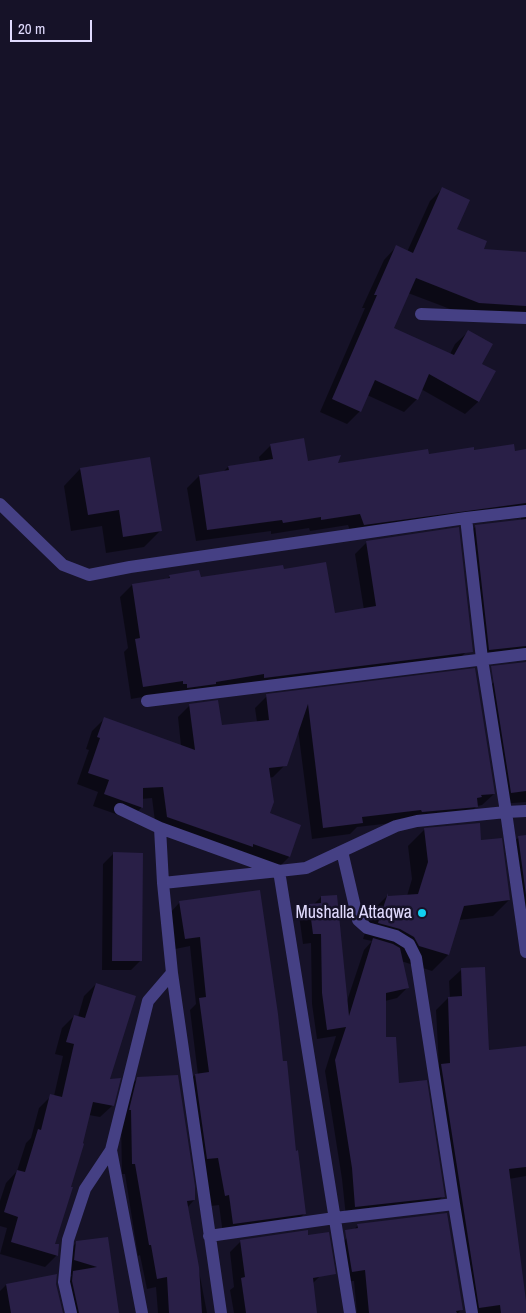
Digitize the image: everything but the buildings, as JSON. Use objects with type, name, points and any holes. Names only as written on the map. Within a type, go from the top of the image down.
[{"type":"street","points":[[421,314],[526,318]]},
{"type":"street","points":[[0,504],[62,564],[89,575],[130,567],[526,511]]},
{"type":"street","points":[[466,518],[482,659],[526,952]]},
{"type":"street","points":[[147,701],[526,654]]},
{"type":"street","points":[[120,809],[160,828],[278,871]]},
{"type":"street","points":[[163,883],[306,868],[396,826],[417,821],[526,811]]},
{"type":"street","points":[[160,828],[163,883],[172,973],[220,1313]]},
{"type":"street","points":[[342,851],[358,920],[366,928],[396,936],[409,944],[416,958],[472,1313]]},
{"type":"street","points":[[278,871],[350,1313]]},
{"type":"street","points":[[71,1313],[64,1282],[68,1240],[85,1189],[111,1150],[148,1001],[172,973]]},
{"type":"street","points":[[111,1150],[142,1313]]},
{"type":"street","points":[[209,1236],[334,1218],[454,1204]]},
{"type":"place","name":"Mushalla Attaqwa","points":[[422,913]]}]
